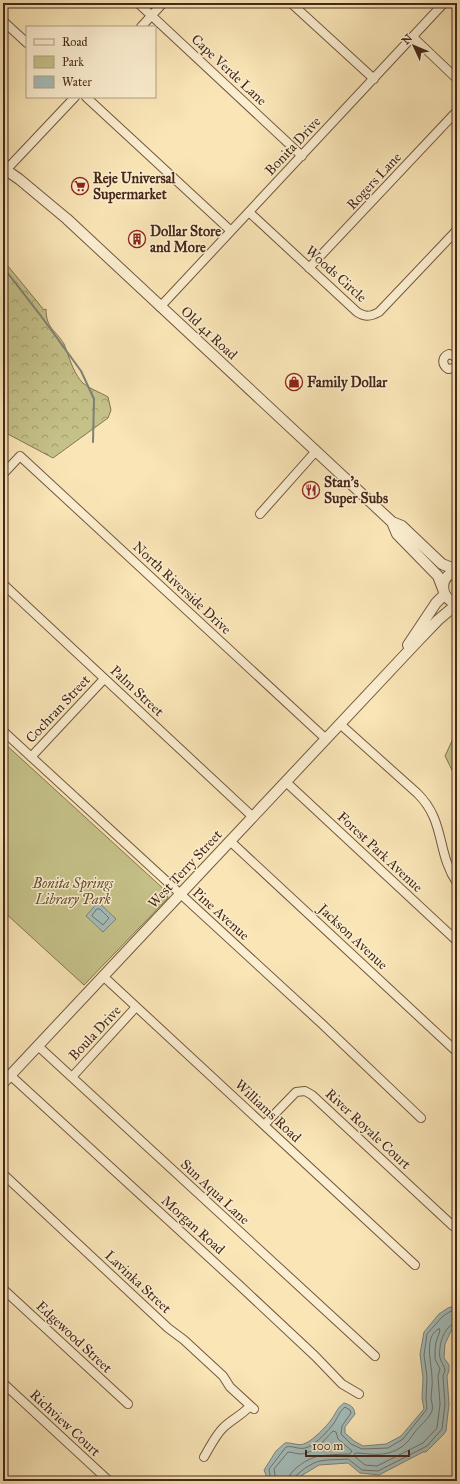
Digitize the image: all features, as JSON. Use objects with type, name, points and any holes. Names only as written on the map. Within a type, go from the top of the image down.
[{"type":"street","name":"Cape Verde Lane","points":[[138,3],[302,156]]},
{"type":"street","points":[[142,26],[163,3]]},
{"type":"street","points":[[291,3],[374,79]]},
{"type":"street","name":"Bonita Drive","points":[[160,307],[374,79],[443,3]]},
{"type":"street","points":[[3,21],[26,42]]},
{"type":"street","points":[[413,37],[457,79]]},
{"type":"street","points":[[5,169],[74,98]]},
{"type":"street","points":[[87,98],[231,231]]},
{"type":"street","name":"Rogers Lane","points":[[309,268],[457,111]]},
{"type":"street","name":"Old 41 Road","points":[[5,169],[44,198],[68,219],[160,307],[392,522],[402,526],[442,564],[457,571]]},
{"type":"street","name":"Woods Circle","points":[[249,212],[356,312],[364,316],[372,316],[390,302],[457,230]]},
{"type":"street","points":[[457,360],[450,354],[445,357],[443,361],[444,366],[448,369],[454,368],[457,364]]},
{"type":"street","points":[[260,514],[316,451]]},
{"type":"street","name":"North Riverside Drive","points":[[3,474],[20,456],[326,739]]},
{"type":"street","name":"Old 41 Road","points":[[392,522],[397,534],[438,576],[444,592]]},
{"type":"street","name":"West Terry Street","points":[[388,673],[444,592],[446,579],[449,575],[457,571]]},
{"type":"street","name":"Palm Street","points":[[3,584],[252,817]]},
{"type":"street","points":[[444,592],[447,599],[457,604]]},
{"type":"street","name":"West Terry Street","points":[[3,1083],[438,620],[457,604]]},
{"type":"street","name":"Cochran Street","points":[[31,757],[104,679]]},
{"type":"street","points":[[340,724],[428,804],[436,819],[447,864],[457,883]]},
{"type":"street","name":"Pine Avenue","points":[[3,731],[321,1023],[422,1118]]},
{"type":"street","name":"Forest Park Avenue","points":[[286,782],[457,941]]},
{"type":"street","name":"Jackson Avenue","points":[[230,841],[457,1052]]},
{"type":"street","name":"Williams Road","points":[[103,976],[415,1265]]},
{"type":"street","name":"Boula Drive","points":[[72,1077],[136,1007]]},
{"type":"street","name":"Sun Aqua Lane","points":[[38,1046],[375,1356]]},
{"type":"street","name":"Morgan Road","points":[[10,1075],[237,1283],[315,1356],[342,1384],[359,1394]]},
{"type":"street","name":"River Royale Court","points":[[264,1125],[296,1092],[305,1091],[312,1095],[453,1226]]},
{"type":"street","name":"Lavinka Street","points":[[3,1174],[168,1328],[184,1340],[223,1376],[230,1387],[252,1408],[224,1426],[204,1457]]},
{"type":"street","name":"Edgewood Street","points":[[3,1289],[128,1404]]},
{"type":"street","name":"Richview Court","points":[[3,1383],[109,1481]]},
{"type":"green space","points":[[3,260],[44,310],[46,309],[48,321],[52,329],[64,344],[73,368],[81,381],[90,388],[108,397],[111,410],[108,418],[53,458],[6,433],[3,436]]},
{"type":"green space","points":[[457,730],[457,780],[445,756]]},
{"type":"green space","name":"Bonita Springs Library Park","points":[[3,742],[167,892],[168,898],[84,985],[3,911]]},
{"type":"water","points":[[98,902],[116,919],[103,932],[86,916]]},
{"type":"water","points":[[454,1306],[457,1307],[457,1326],[451,1331],[445,1344],[444,1358],[449,1365],[447,1376],[449,1404],[446,1431],[426,1452],[423,1452],[379,1475],[360,1473],[348,1463],[319,1465],[295,1481],[263,1481],[266,1475],[264,1470],[276,1451],[285,1443],[301,1445],[309,1441],[326,1426],[344,1403],[352,1407],[355,1412],[345,1427],[345,1433],[354,1441],[363,1446],[386,1444],[401,1436],[424,1409],[422,1398],[423,1378],[420,1354],[424,1332],[439,1314]]},
{"type":"waterway","points":[[3,267],[81,371],[94,399],[93,442]]},
{"type":"place","name":"Reje Universal Supermarket","points":[[80,186]]},
{"type":"place","name":"Dollar Store and More","points":[[137,239]]},
{"type":"place","name":"Family Dollar","points":[[294,382]]},
{"type":"place","name":"Stan's Super Subs","points":[[311,490]]}]
